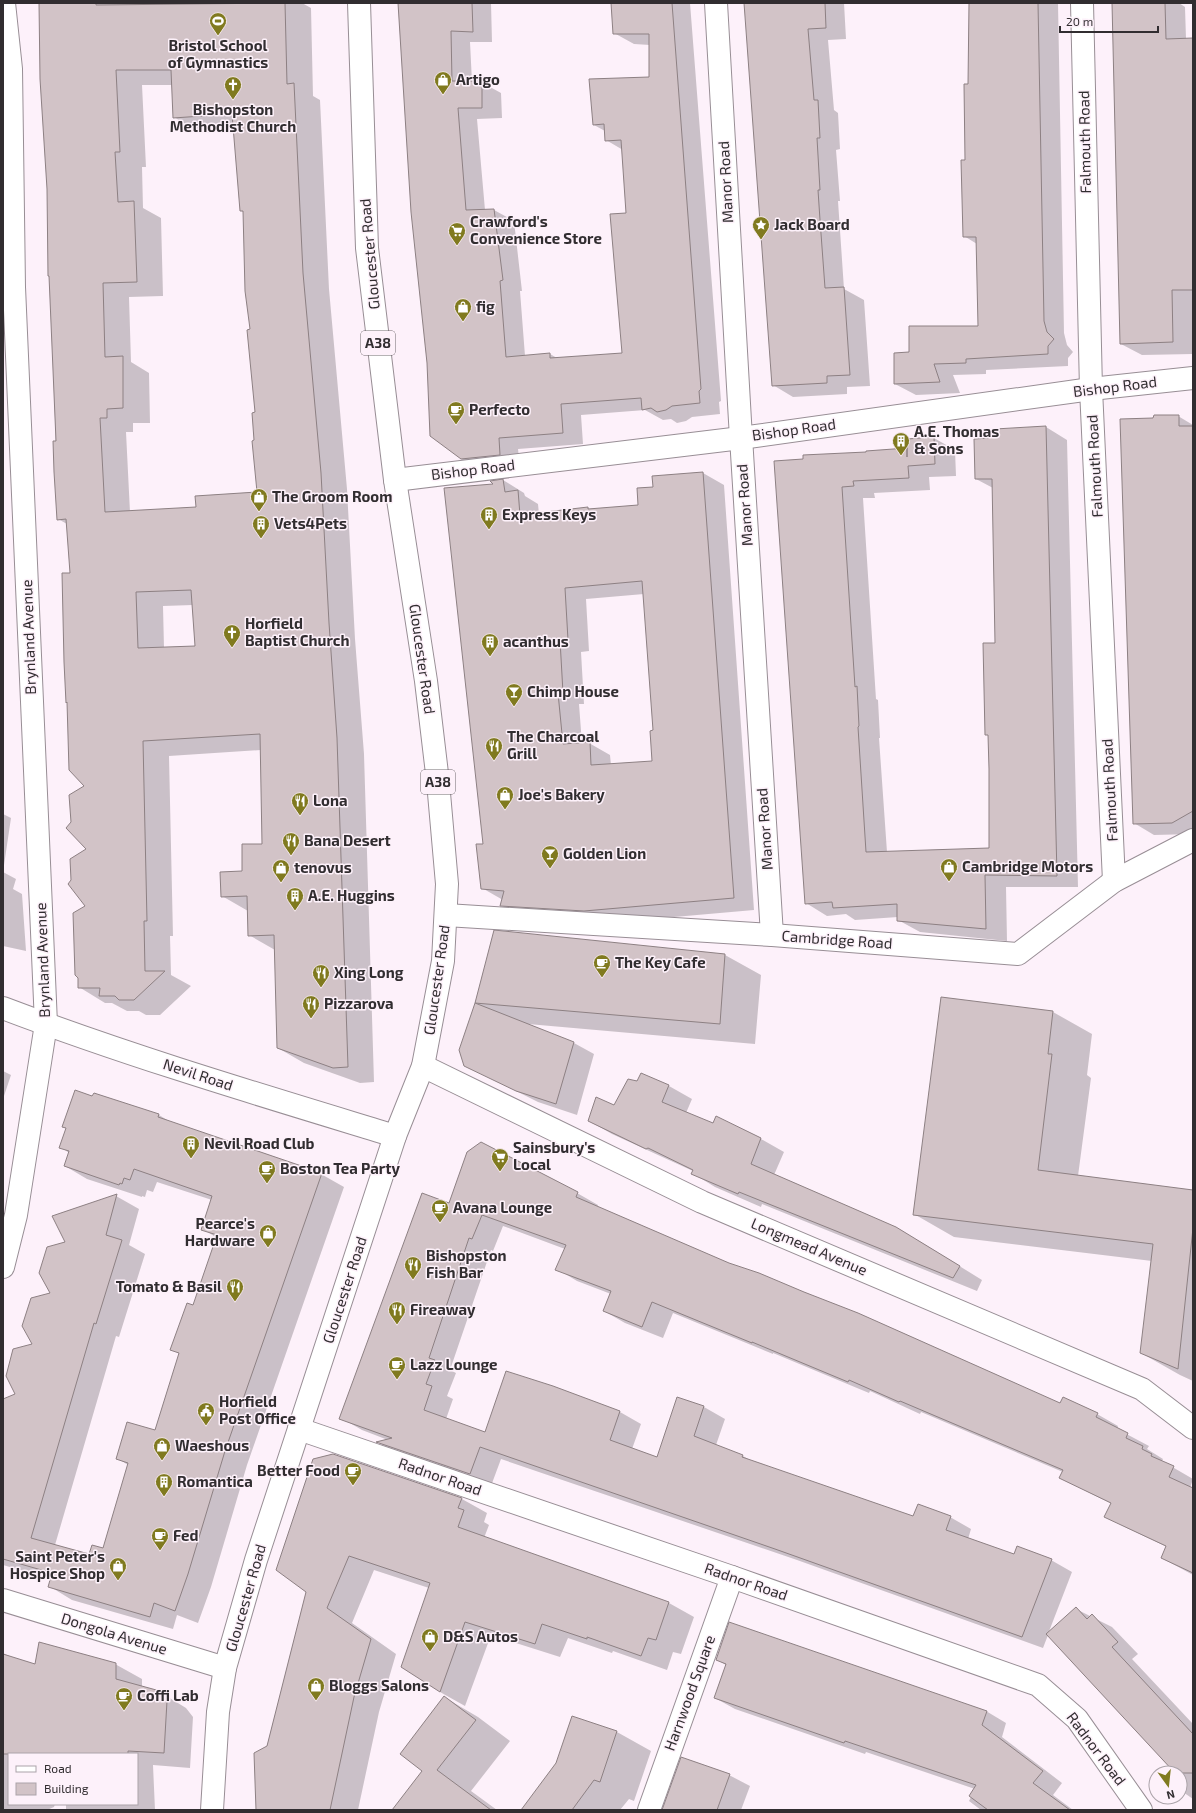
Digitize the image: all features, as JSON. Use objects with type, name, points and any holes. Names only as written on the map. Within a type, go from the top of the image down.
[{"type":"street","name":"Brynland Avenue","points":[[3,1267],[16,1215],[46,1024],[9,288],[10,69],[4,3]]},
{"type":"street","name":"Gloucester Road","points":[[212,1810],[218,1712],[225,1668],[256,1560],[395,1136],[423,1066],[443,962],[447,884],[426,681],[395,480],[367,248],[359,3]]},
{"type":"street","name":"Manor Road","points":[[716,3],[772,936]]},
{"type":"street","name":"Falmouth Road","points":[[1082,3],[1091,389],[1114,881]]},
{"type":"street","name":"Bishop Road","points":[[395,480],[741,438],[1091,389],[1193,378]]},
{"type":"street","name":"Cambridge Road","points":[[446,915],[772,936],[1018,954],[1114,881],[1193,840]]},
{"type":"street","name":"Nevil Road","points":[[3,1008],[208,1079],[395,1136]]},
{"type":"street","name":"Longmead Avenue","points":[[423,1066],[702,1202],[1142,1389],[1193,1428]]},
{"type":"street","name":"Radnor Road","points":[[299,1429],[732,1577],[1038,1685],[1077,1719],[1141,1810]]},
{"type":"street","name":"Harnwood Square","points":[[649,1810],[732,1577]]},
{"type":"street","name":"Dongola Avenue","points":[[3,1600],[225,1668]]},
{"type":"building","points":[[39,3],[96,3],[96,5],[285,3],[287,84],[294,83],[303,273],[321,473],[337,738],[348,1067],[333,1068],[277,1048],[274,935],[248,936],[247,896],[221,897],[220,872],[242,871],[242,844],[262,844],[260,734],[143,741],[147,921],[144,921],[145,971],[165,971],[134,1000],[119,1000],[115,996],[99,996],[100,988],[78,988],[78,978],[75,975],[73,913],[85,906],[68,884],[71,880],[70,859],[86,849],[66,828],[71,822],[69,795],[84,786],[69,770],[62,573],[70,573],[66,519],[57,520],[54,472],[53,441],[56,441],[48,276],[47,189],[40,79]],"holes":[[[116,70],[171,70],[173,118],[232,114],[240,211],[243,211],[245,291],[250,329],[247,330],[255,412],[252,413],[254,440],[252,441],[257,492],[195,496],[196,507],[105,512],[100,418],[107,418],[107,409],[123,408],[123,356],[105,357],[103,283],[137,282],[134,201],[118,202],[115,152],[120,152]],[[191,590],[195,646],[138,648],[136,592]]]},
{"type":"building","points":[[398,3],[472,3],[473,32],[451,31],[452,81],[482,81],[482,108],[458,108],[466,210],[494,209],[503,280],[500,281],[506,357],[550,353],[550,358],[622,353],[610,214],[626,213],[621,140],[605,141],[604,124],[593,125],[589,79],[649,77],[649,34],[613,34],[611,3],[672,3],[701,389],[699,391],[700,403],[672,406],[666,410],[657,412],[651,408],[642,410],[641,398],[561,404],[563,433],[499,438],[500,455],[461,459],[430,436],[427,363],[411,212]]},
{"type":"building","points":[[744,3],[825,3],[826,28],[808,29],[814,100],[818,100],[820,138],[817,138],[820,220],[825,288],[844,287],[850,375],[827,376],[827,383],[772,386]]},
{"type":"building","points":[[969,3],[1038,3],[1044,321],[1047,332],[1054,339],[1048,346],[1048,354],[966,359],[966,363],[934,364],[940,382],[894,384],[894,353],[909,352],[909,326],[978,326],[976,237],[963,237],[961,160],[965,160],[964,84],[968,84]]},
{"type":"building","points":[[1112,3],[1165,3],[1166,39],[1193,38],[1193,290],[1172,290],[1173,342],[1120,344]]},
{"type":"building","points":[[1154,415],[1179,415],[1179,426],[1193,426],[1193,811],[1172,823],[1133,824],[1120,419],[1153,418]]},
{"type":"building","points":[[1046,426],[1057,876],[985,875],[986,929],[897,921],[897,904],[833,908],[832,902],[805,904],[774,461],[803,459],[803,455],[866,452],[907,448],[907,439],[934,437],[935,464],[908,466],[909,478],[853,481],[854,486],[842,487],[855,687],[857,686],[858,727],[866,852],[989,848],[989,769],[988,735],[985,735],[983,643],[995,643],[992,479],[975,479],[974,439],[989,438],[989,431],[995,431],[995,429]]},
{"type":"building","points":[[703,472],[734,898],[584,911],[500,906],[504,891],[481,889],[476,844],[483,844],[444,488],[493,484],[490,481],[503,479],[505,492],[518,490],[520,515],[588,507],[588,509],[638,505],[637,488],[653,487],[652,476]],"holes":[[[642,581],[653,730],[650,731],[652,761],[591,765],[590,742],[563,744],[558,693],[563,693],[560,640],[568,640],[565,588]]]},
{"type":"building","name":"The Key Cafe","points":[[494,930],[725,954],[720,1024],[475,1003]]},
{"type":"building","points":[[941,997],[1053,1011],[1048,1054],[1052,1054],[1038,1170],[1193,1190],[1193,1228],[1178,1369],[1140,1353],[1153,1244],[913,1215]]},
{"type":"building","points":[[475,1003],[574,1042],[556,1104],[516,1091],[464,1066],[459,1050]]},
{"type":"building","points":[[641,1073],[669,1085],[662,1102],[713,1123],[716,1116],[761,1138],[751,1164],[896,1227],[960,1266],[953,1278],[739,1192],[738,1194],[691,1174],[693,1170],[588,1121],[596,1097],[614,1105],[628,1079],[637,1081]]},
{"type":"building","points":[[75,1090],[92,1096],[94,1093],[159,1114],[158,1117],[322,1173],[225,1451],[188,1574],[175,1611],[154,1603],[150,1617],[48,1587],[52,1573],[3,1559],[3,1399],[15,1394],[6,1376],[13,1349],[32,1344],[22,1326],[31,1298],[50,1293],[39,1273],[47,1247],[65,1242],[52,1216],[117,1194],[106,1235],[122,1240],[96,1324],[94,1323],[31,1538],[89,1554],[92,1545],[103,1548],[128,1463],[116,1459],[127,1422],[155,1430],[179,1353],[170,1350],[187,1303],[193,1305],[217,1235],[201,1230],[212,1196],[134,1169],[130,1180],[124,1178],[122,1184],[120,1183],[119,1185],[64,1166],[69,1151],[59,1148],[66,1128],[62,1127]]},
{"type":"building","points":[[481,1142],[578,1192],[576,1197],[729,1263],[759,1273],[858,1313],[1060,1403],[1063,1397],[1098,1413],[1096,1417],[1128,1433],[1126,1438],[1143,1446],[1142,1449],[1152,1454],[1151,1456],[1174,1466],[1169,1477],[1193,1488],[1193,1573],[1161,1558],[1166,1546],[1104,1517],[1111,1503],[1059,1478],[1063,1470],[849,1380],[848,1382],[652,1302],[642,1327],[603,1311],[611,1291],[555,1270],[566,1245],[482,1215],[472,1239],[469,1238],[429,1358],[435,1360],[426,1384],[432,1386],[424,1410],[485,1432],[506,1371],[553,1386],[620,1411],[610,1440],[657,1457],[677,1397],[704,1406],[694,1436],[743,1455],[742,1457],[913,1516],[918,1504],[951,1516],[946,1530],[1014,1554],[1017,1546],[1052,1559],[1022,1637],[775,1549],[480,1447],[470,1474],[376,1442],[392,1438],[339,1419],[422,1193],[449,1203],[467,1152]]},
{"type":"building","points":[[333,1454],[462,1498],[458,1508],[464,1510],[458,1527],[669,1602],[656,1640],[648,1638],[641,1656],[587,1637],[587,1639],[542,1624],[535,1644],[465,1622],[440,1692],[401,1667],[430,1583],[349,1556],[327,1608],[371,1639],[354,1697],[330,1810],[256,1810],[254,1753],[267,1746],[306,1592],[276,1570],[313,1459]]},
{"type":"building","points":[[1076,1607],[1087,1619],[1092,1614],[1118,1642],[1112,1647],[1193,1734],[1193,1773],[1188,1773],[1188,1765],[1168,1765],[1046,1634]]},
{"type":"building","points":[[729,1622],[987,1711],[982,1725],[1043,1771],[1033,1783],[1070,1810],[988,1810],[969,1796],[976,1785],[845,1741],[844,1743],[714,1698],[726,1664],[716,1660]]},
{"type":"building","points":[[39,1642],[116,1663],[116,1679],[160,1691],[167,1701],[164,1753],[128,1751],[128,1753],[3,1754],[3,1654],[35,1664]]},
{"type":"building","points":[[444,1696],[476,1720],[437,1770],[491,1810],[392,1810],[422,1771],[400,1754]]},
{"type":"building","points":[[572,1716],[617,1731],[600,1782],[594,1780],[572,1810],[521,1810],[556,1763]]},
{"type":"building","points":[[681,1757],[730,1774],[717,1810],[662,1810]]},
{"type":"place","name":"Bristol School of Gymnastics","points":[[218,36]]},
{"type":"place","name":"Artigo","points":[[443,95]]},
{"type":"place","name":"Bishopston Methodist Church","points":[[233,100]]},
{"type":"place","name":"Jack Board","points":[[761,240]]},
{"type":"place","name":"Crawford's Convenience Store","points":[[457,246]]},
{"type":"place","name":"fig","points":[[463,322]]},
{"type":"place","name":"Perfecto","points":[[456,425]]},
{"type":"place","name":"A.E. Thomas & Sons","points":[[901,456]]},
{"type":"place","name":"The Groom Room","points":[[259,512]]},
{"type":"place","name":"Express Keys","points":[[489,530]]},
{"type":"place","name":"Vets4Pets","points":[[261,539]]},
{"type":"place","name":"Horfield Baptist Church","points":[[232,648]]},
{"type":"place","name":"acanthus","points":[[490,657]]},
{"type":"place","name":"Chimp House","points":[[514,707]]},
{"type":"place","name":"The Charcoal Grill","points":[[494,761]]},
{"type":"place","name":"Joe's Bakery","points":[[505,810]]},
{"type":"place","name":"Lona","points":[[300,816]]},
{"type":"place","name":"Bana Desert","points":[[291,856]]},
{"type":"place","name":"Golden Lion","points":[[550,869]]},
{"type":"place","name":"Cambridge Motors","points":[[949,882]]},
{"type":"place","name":"tenovus","points":[[281,883]]},
{"type":"place","name":"A.E. Huggins","points":[[295,911]]},
{"type":"place","name":"The Key Cafe","points":[[602,978]]},
{"type":"place","name":"Xing Long","points":[[321,988]]},
{"type":"place","name":"Pizzarova","points":[[311,1019]]},
{"type":"place","name":"Nevil Road Club","points":[[191,1159]]},
{"type":"place","name":"Sainsbury's Local","points":[[500,1172]]},
{"type":"place","name":"Boston Tea Party","points":[[267,1184]]},
{"type":"place","name":"Avana Lounge","points":[[440,1223]]},
{"type":"place","name":"Pearce's Hardware","points":[[268,1248]]},
{"type":"place","name":"Bishopston Fish Bar","points":[[413,1280]]},
{"type":"place","name":"Tomato & Basil","points":[[235,1302]]},
{"type":"place","name":"Fireaway","points":[[397,1325]]},
{"type":"place","name":"Lazz Lounge","points":[[397,1380]]},
{"type":"place","name":"Horfield Post Office","points":[[206,1426]]},
{"type":"place","name":"Waeshous","points":[[162,1461]]},
{"type":"place","name":"Better Food","points":[[353,1486]]},
{"type":"place","name":"Romantica","points":[[164,1497]]},
{"type":"place","name":"Fed","points":[[160,1551]]},
{"type":"place","name":"Saint Peter's Hospice Shop","points":[[118,1581]]},
{"type":"place","name":"D&S Autos","points":[[430,1652]]},
{"type":"place","name":"Bloggs Salons","points":[[316,1701]]},
{"type":"place","name":"Coffi Lab","points":[[124,1711]]}]
